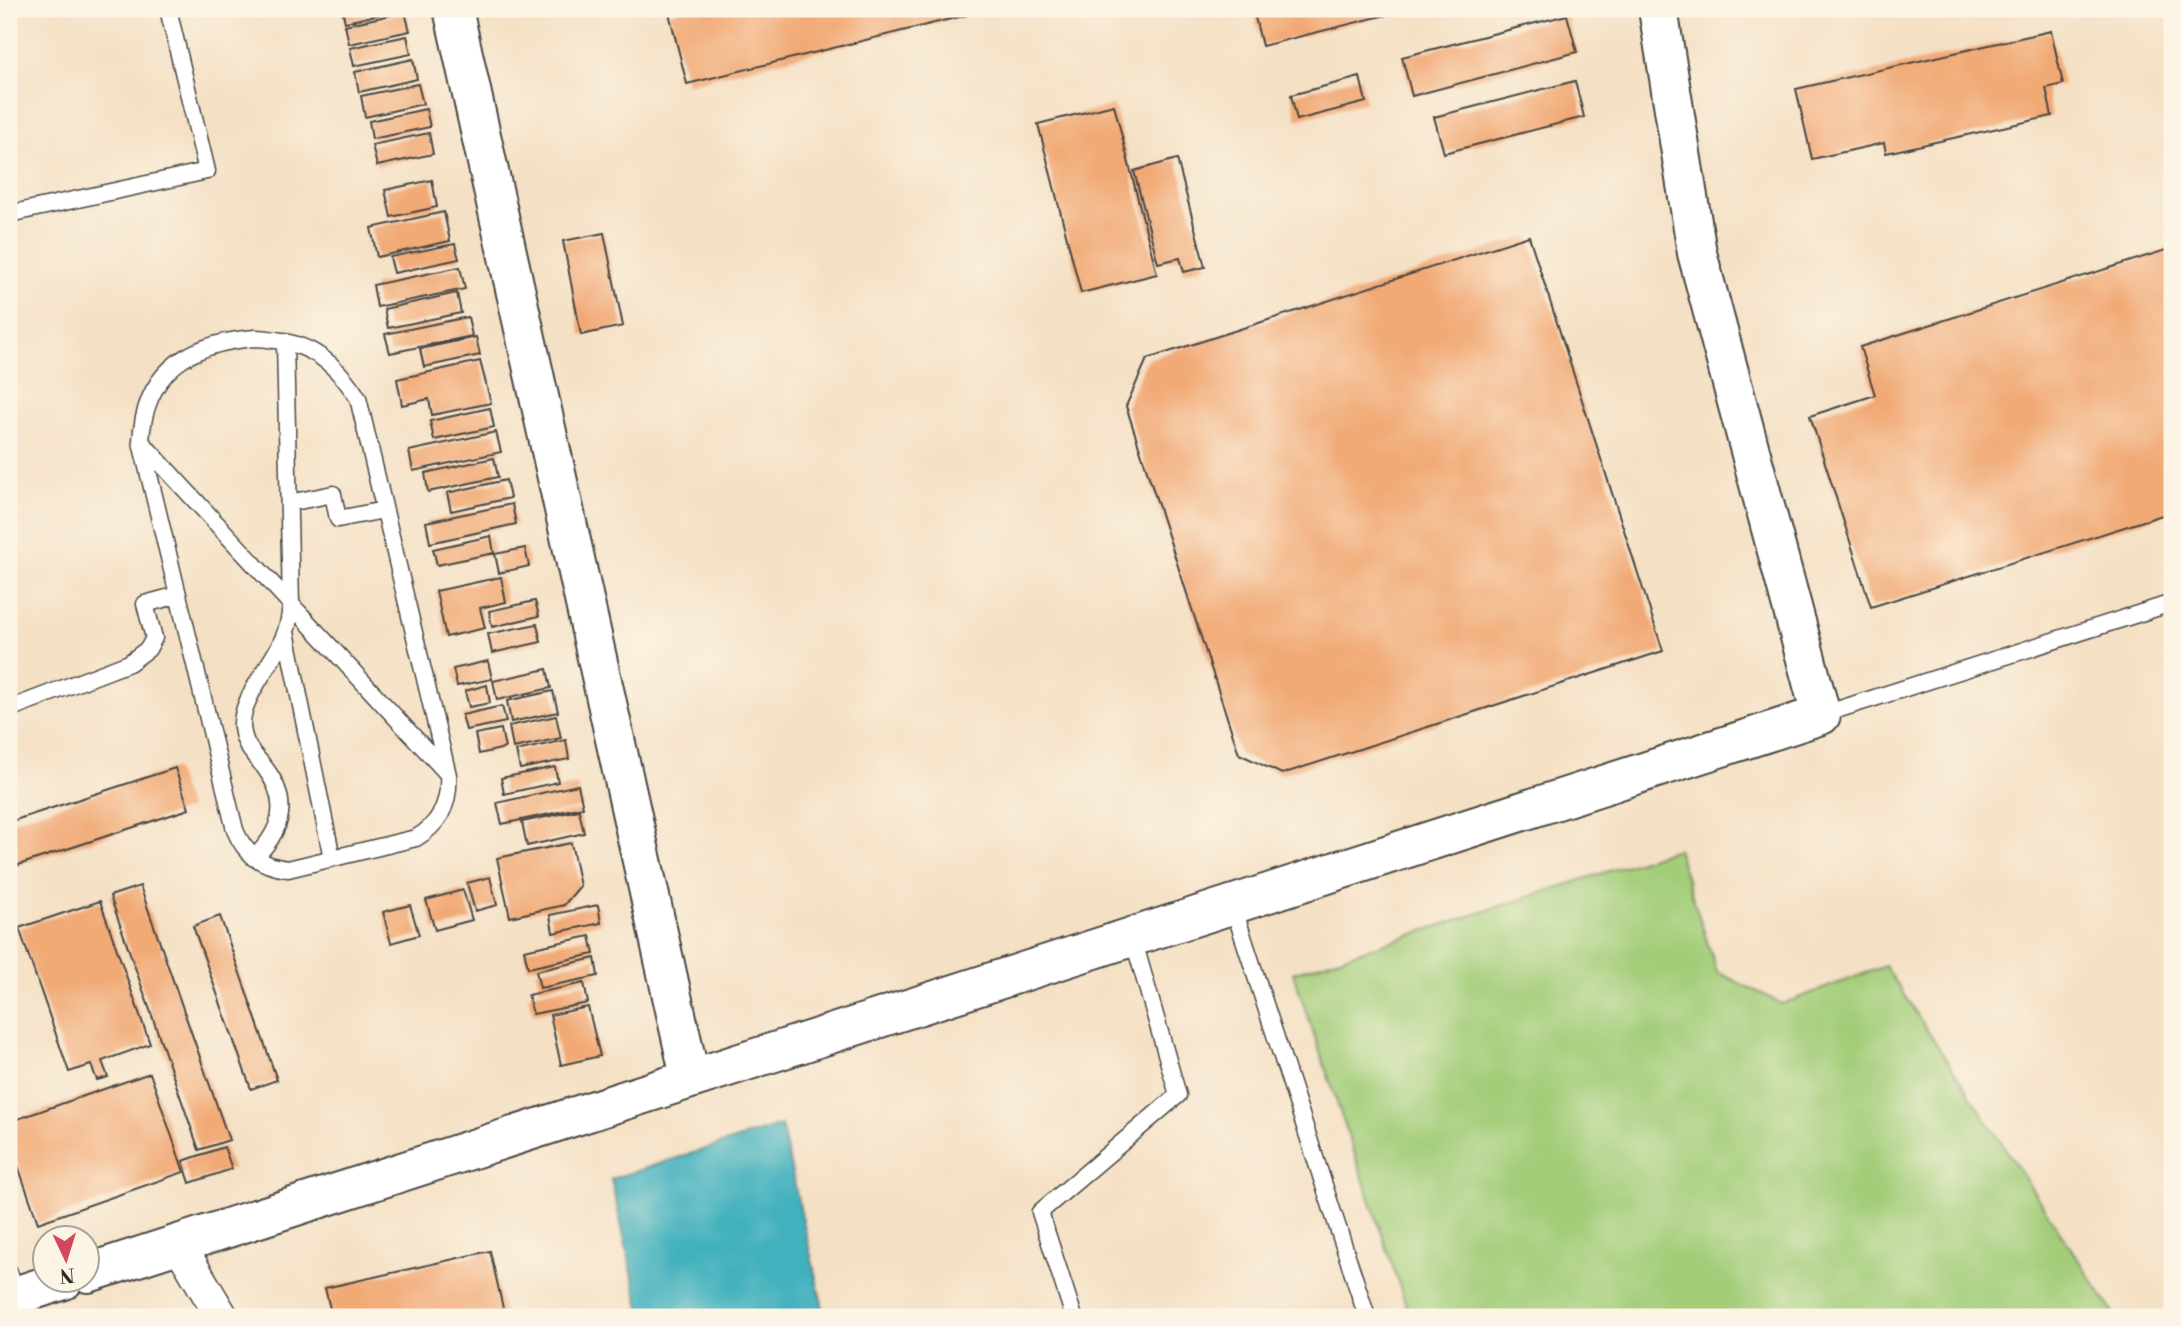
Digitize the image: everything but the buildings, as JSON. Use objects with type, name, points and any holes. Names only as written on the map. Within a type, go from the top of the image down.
[{"type":"street","points":[[453,9],[690,1077]]},
{"type":"street","points":[[102,1268],[1821,715],[1697,253],[1658,9]]},
{"type":"street","points":[[178,1243],[222,1317]]},
{"type":"street","points":[[12,1289],[32,1286]]},
{"type":"lane","points":[[9,214],[207,171],[167,9]]},
{"type":"lane","points":[[235,340],[285,341],[315,352],[333,365],[358,398],[449,786],[444,807],[433,825],[416,838],[288,869],[254,859],[235,830],[141,442],[142,424],[150,396],[158,382],[180,360],[197,351],[235,340]]},
{"type":"lane","points":[[254,859],[271,842],[277,830],[280,802],[271,776],[247,748],[242,725],[247,702],[286,632],[291,605],[285,341]]},
{"type":"lane","points":[[141,442],[448,775]]},
{"type":"lane","points":[[289,503],[333,494],[338,519],[384,510]]},
{"type":"lane","points":[[9,709],[129,663],[148,649],[154,638],[145,604],[178,595]]},
{"type":"lane","points":[[1821,715],[2172,603]]},
{"type":"lane","points":[[286,632],[332,858]]},
{"type":"lane","points":[[1232,903],[1367,1317]]},
{"type":"lane","points":[[1074,1317],[1040,1212],[1178,1095],[1132,935]]},
{"type":"green space","points":[[1677,849],[1717,972],[1782,1004],[1885,966],[2116,1317],[1410,1317],[1293,973]]},
{"type":"water","points":[[781,1125],[825,1317],[642,1317],[611,1179]]}]
